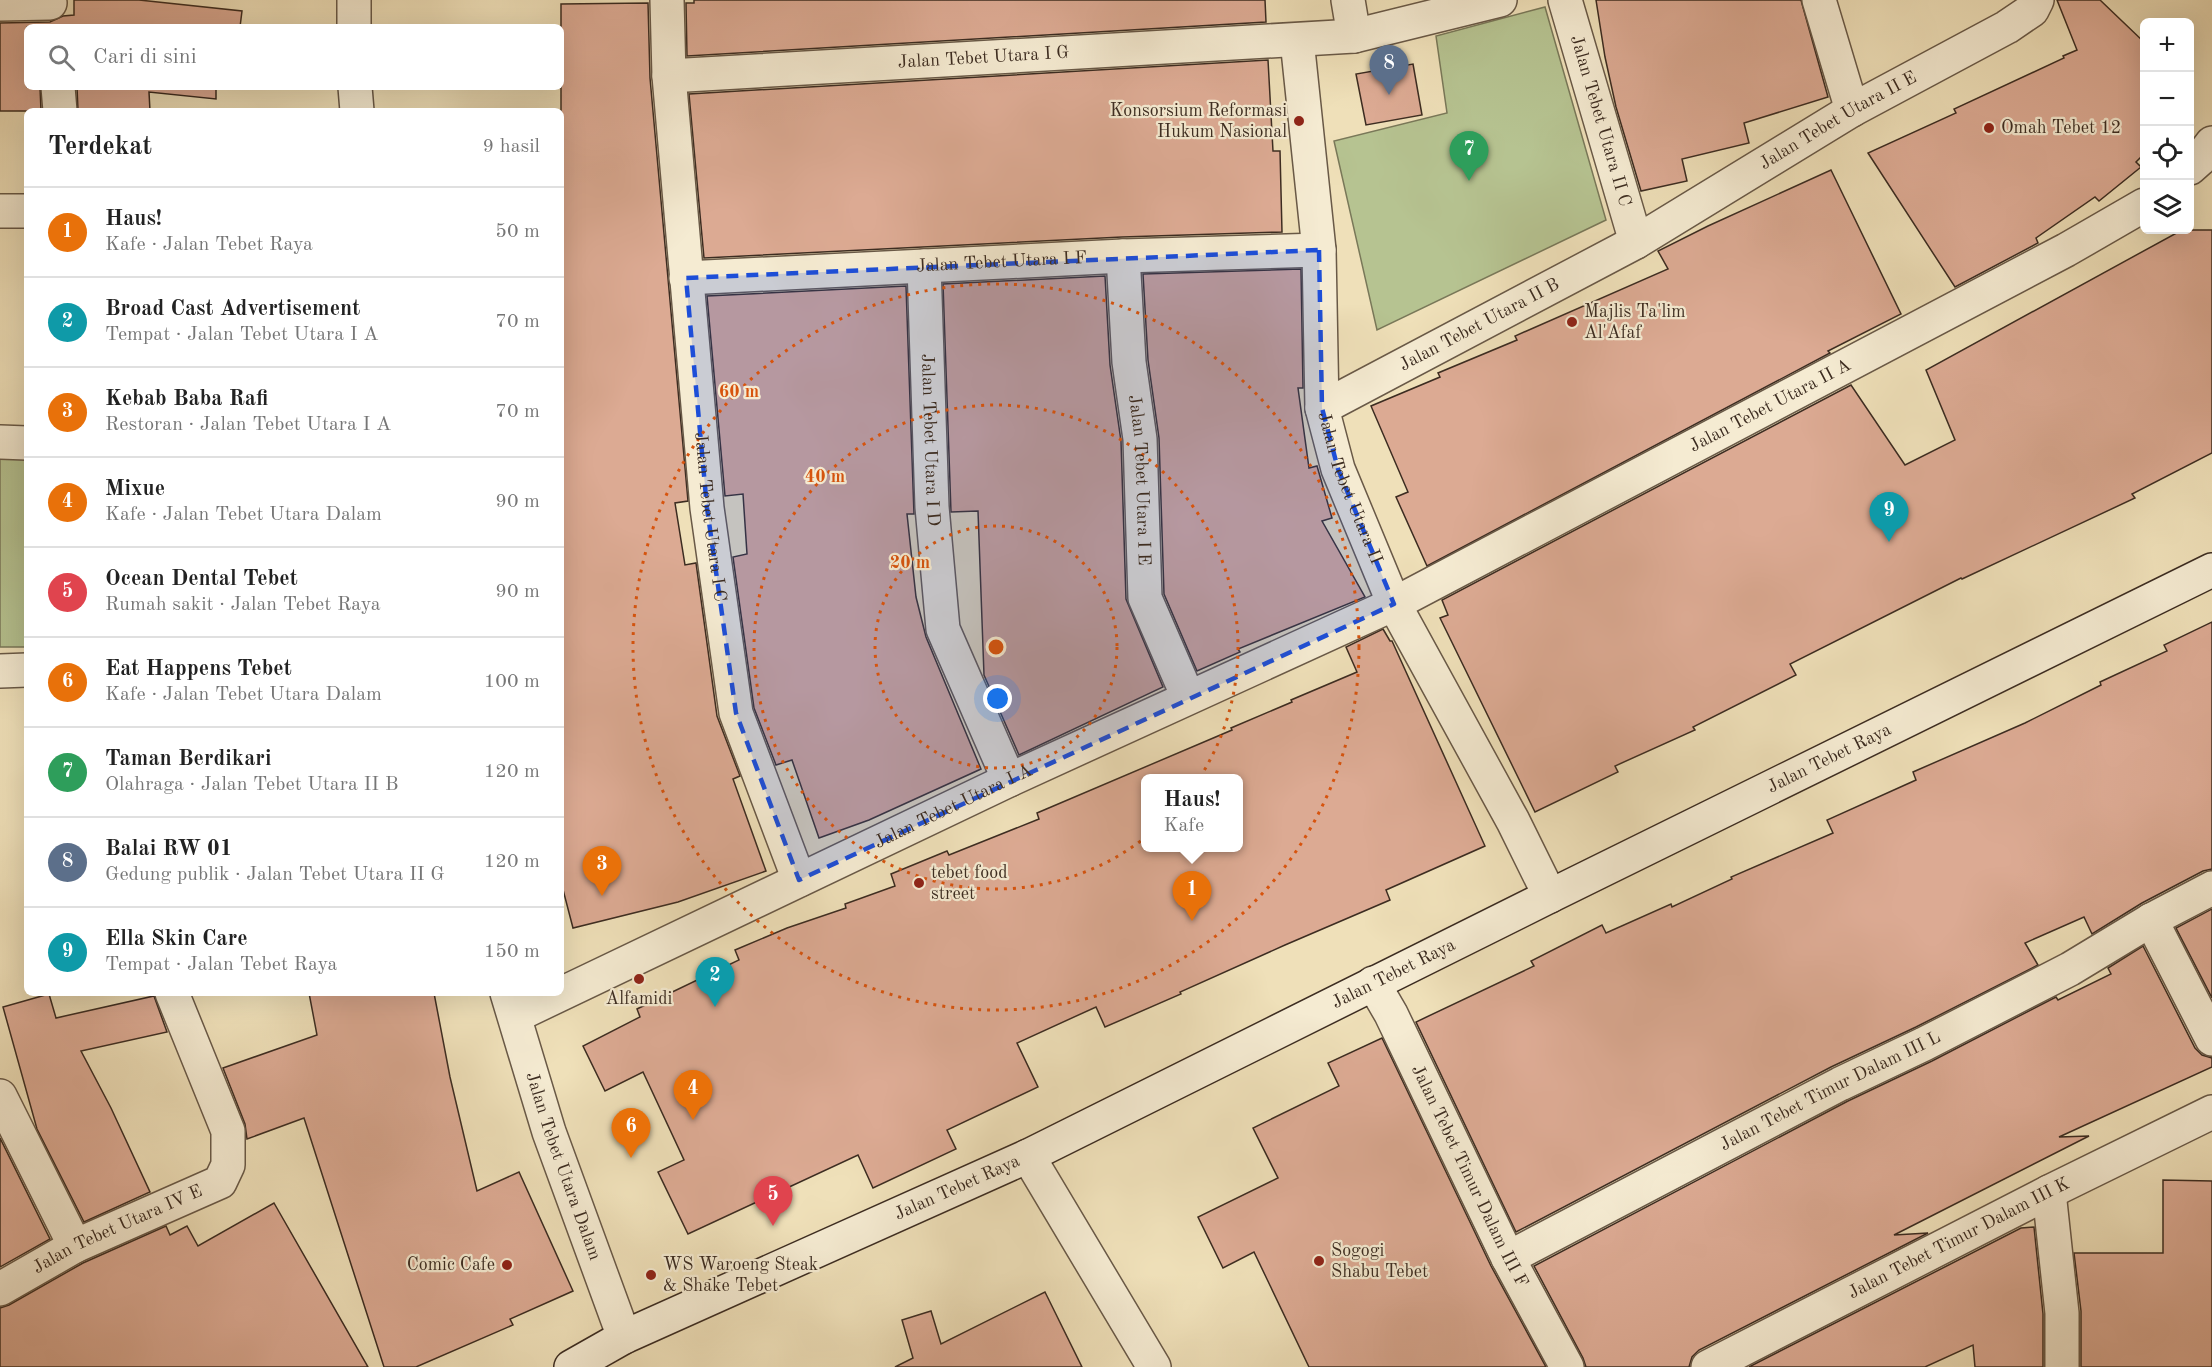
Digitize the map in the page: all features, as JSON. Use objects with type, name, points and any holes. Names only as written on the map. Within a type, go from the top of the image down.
[{"type":"street","points":[[354,0],[354,24]]},
{"type":"street","name":"Jalan Tebet Utara I C","points":[[667,0],[669,76],[707,508],[736,713],[799,880]]},
{"type":"street","points":[[1348,0],[1354,36]]},
{"type":"street","name":"Jalan Tebet Utara I G","points":[[669,76],[1354,36],[1500,0]]},
{"type":"street","name":"Jalan Tebet Utara II C","points":[[1565,0],[1636,242]]},
{"type":"street","points":[[1819,0],[1852,110]]},
{"type":"street","name":"Jalan Tebet Utara II E","points":[[1636,242],[1852,110],[2007,27],[2032,10],[2037,0]]},
{"type":"street","points":[[0,3],[51,10]]},
{"type":"street","name":"Jalan Tebet Utara II","points":[[1297,40],[1319,250],[1322,408],[1338,469],[1394,604],[1513,821],[1550,896]]},
{"type":"street","points":[[58,90],[60,108]]},
{"type":"street","points":[[355,90],[357,108]]},
{"type":"street","points":[[2194,164],[2212,143]]},
{"type":"street","name":"Jalan Tebet Utara II A","points":[[1394,604],[2066,250],[2140,208]]},
{"type":"street","points":[[0,211],[24,211]]},
{"type":"street","name":"Jalan Tebet Utara II B","points":[[1322,408],[1636,242]]},
{"type":"street","name":"Jalan Tebet Utara I F","points":[[686,278],[1123,256],[1319,250]]},
{"type":"street","name":"Jalan Tebet Utara I E","points":[[1123,256],[1129,363],[1140,439],[1145,598],[1188,697]]},
{"type":"street","name":"Jalan Tebet Utara I D","points":[[924,266],[932,507],[943,629],[1009,780]]},
{"type":"street","points":[[0,442],[24,443]]},
{"type":"street","name":"Jalan Tebet Raya","points":[[571,1367],[624,1337],[1028,1156],[1373,983],[2212,570]]},
{"type":"street","name":"Jalan Tebet Utara I A","points":[[564,981],[799,880],[1009,780],[1394,604]]},
{"type":"street","points":[[0,671],[24,670]]},
{"type":"street","name":"Jalan Tebet Timur Dalam III L","points":[[1508,1258],[1829,1090],[2070,969],[2151,920],[2212,888]]},
{"type":"street","points":[[2151,920],[2212,1039]]},
{"type":"street","name":"Jalan Tebet Timur Dalam III F","points":[[1373,983],[1391,1014],[1508,1258],[1567,1367]]},
{"type":"street","name":"Jalan Tebet Utara IV E","points":[[0,1289],[75,1246],[220,1182],[228,1165],[228,1131],[173,996]]},
{"type":"street","name":"Jalan Tebet Utara I A","points":[[511,1004],[530,996]]},
{"type":"street","name":"Jalan Tebet Utara Dalam","points":[[511,1004],[549,1132],[624,1337]]},
{"type":"street","points":[[0,1096],[75,1246]]},
{"type":"street","name":"Jalan Tebet Timur Dalam III K","points":[[1708,1367],[2049,1192],[2212,1112]]},
{"type":"street","points":[[1028,1156],[1154,1367]]},
{"type":"street","points":[[2049,1192],[2062,1313],[2062,1367]]},
{"type":"highlighted area","points":[[1319,250],[1322,408],[1338,469],[1394,604],[799,880],[736,713],[707,508],[686,278]]},
{"type":"green space","points":[[1545,7],[1606,220],[1377,330],[1334,141],[1447,113],[1436,36]]},
{"type":"green space","points":[[0,452],[24,453],[24,647],[0,647]]},
{"type":"building","points":[[74,0],[139,0],[242,11],[240,24],[24,24],[24,90],[40,90],[41,108],[0,111],[0,23],[50,22],[63,16],[74,15]]},
{"type":"building","points":[[694,0],[1265,0],[1266,22],[687,56],[686,3],[694,3]]},
{"type":"building","points":[[1596,0],[1801,0],[1828,97],[1744,123],[1749,143],[1682,159],[1687,181],[1641,191],[1616,107]]},
{"type":"building","points":[[2057,0],[2100,0],[2140,38],[2140,158],[2136,162],[2140,168],[2099,201],[2095,197],[2036,238],[2038,243],[1955,287],[1868,153],[1956,113],[1954,109],[2077,50]]},
{"type":"building","points":[[648,3],[650,78],[688,501],[675,503],[685,565],[696,563],[717,716],[740,776],[733,779],[766,871],[678,902],[573,928],[564,894],[564,108],[561,108],[561,90],[564,90],[564,24],[561,24],[561,4]]},
{"type":"building","points":[[1268,60],[1273,151],[1280,151],[1282,232],[1122,237],[704,258],[689,94]]},
{"type":"building","points":[[1413,64],[1422,115],[1366,125],[1356,74]]},
{"type":"building","points":[[77,90],[216,90],[216,99],[149,92],[150,108],[78,108]]},
{"type":"building","points":[[1831,170],[1901,314],[1427,566],[1396,497],[1408,492],[1371,406],[1440,377],[1438,373],[1517,340],[1515,336],[1668,269],[1658,251]]},
{"type":"building","points":[[2194,230],[2212,230],[2212,453],[2132,494],[2135,498],[1961,578],[1790,664],[1796,675],[1693,727],[1695,730],[1615,766],[1618,772],[1535,812],[1440,618],[1448,615],[1442,600],[1851,385],[1905,465],[1955,440],[1926,370],[2175,234],[2194,234]]},
{"type":"building","points":[[1301,269],[1303,388],[1298,388],[1309,468],[1317,466],[1332,518],[1322,521],[1365,597],[1238,649],[1240,652],[1197,671],[1164,594],[1159,438],[1148,360],[1143,274]]},
{"type":"building","points":[[1105,276],[1110,365],[1121,441],[1126,599],[1163,687],[1019,755],[984,675],[978,511],[951,512],[943,284]]},
{"type":"building","points":[[906,286],[914,514],[907,514],[916,597],[926,637],[981,769],[869,820],[819,838],[792,760],[776,765],[754,708],[733,557],[747,554],[743,494],[725,496],[707,296]]},
{"type":"building","points":[[2212,622],[2212,869],[2203,871],[2142,903],[2092,934],[2084,917],[2025,943],[2038,965],[1831,1067],[1516,1232],[1416,1022],[1534,966],[1531,961],[1602,925],[1606,933],[1671,904],[1672,907],[1732,879],[1731,877],[1833,833],[1827,820],[1916,780],[1913,772],[2025,723],[2101,685],[2100,682],[2167,651],[2164,645]]},
{"type":"building","points":[[1383,629],[1392,641],[1485,846],[1386,890],[1390,900],[1105,1027],[1096,1007],[1017,1043],[1038,1087],[947,1130],[956,1149],[873,1188],[858,1155],[688,1234],[658,1172],[684,1160],[643,1072],[605,1091],[583,1046],[640,1017],[637,1009],[739,960],[735,950],[787,928],[846,908],[845,904],[895,886],[891,874],[947,851],[949,855],[1039,819],[1037,813],[1232,730],[1231,728],[1292,702],[1291,700],[1357,672],[1346,647]]},
{"type":"building","points":[[2212,909],[2212,998],[2176,928]]},
{"type":"building","points":[[2143,946],[2195,1048],[2202,1055],[2212,1058],[2212,1067],[2059,1137],[2089,1136],[1894,1235],[1928,1233],[1699,1350],[1692,1357],[1689,1367],[1586,1367],[1534,1266],[1848,1101],[2056,997],[2058,1000],[2111,974],[2108,968]]},
{"type":"building","points":[[50,996],[56,1018],[154,996],[167,1032],[81,1051],[111,1108],[150,1192],[84,1222],[37,1129],[3,1007]]},
{"type":"building","points":[[310,996],[435,996],[450,1077],[477,1191],[519,1172],[573,1291],[510,1319],[513,1325],[416,1367],[384,1367],[304,1118],[247,1139],[245,1124],[223,1068],[317,1035]]},
{"type":"building","points":[[1382,1038],[1491,1266],[1546,1367],[1309,1367],[1254,1252],[1223,1268],[1198,1217],[1278,1178],[1253,1128],[1339,1086],[1328,1063]]},
{"type":"building","points":[[0,1138],[50,1239],[0,1267]]},
{"type":"building","points":[[2163,1180],[2212,1181],[2212,1367],[2081,1367],[2081,1311],[2074,1253],[2163,1253]]},
{"type":"building","points":[[274,1203],[368,1367],[0,1367],[0,1308],[83,1263],[166,1226],[170,1235],[187,1226],[198,1246]]},
{"type":"building","points":[[2034,1227],[2043,1314],[2043,1367],[1975,1367],[1973,1345],[1925,1367],[1749,1367],[2021,1228]]},
{"type":"building","points":[[1045,1292],[1082,1367],[895,1367],[913,1358],[902,1320],[931,1311],[941,1344]]},
{"type":"place","name":"Balai RW 01","points":[[1389,95]]},
{"type":"place","name":"Konsorsium Reformasi Hukum Nasional","points":[[1299,121]]},
{"type":"place","name":"Omah Tebet 12","points":[[1989,128]]},
{"type":"place","name":"Taman Berdikari","points":[[1469,181]]},
{"type":"place","name":"Majlis Ta'lim Al'Afaf","points":[[1572,322]]},
{"type":"place","name":"Ella Skin Care","points":[[1889,542]]},
{"type":"place","name":"tebet food street","points":[[919,883]]},
{"type":"place","name":"Kebab Baba Rafi","points":[[602,896]]},
{"type":"place","name":"Haus!","points":[[1192,921]]},
{"type":"place","name":"Alfamidi","points":[[639,979]]},
{"type":"place","name":"Broad Cast Advertisement","points":[[715,1007]]},
{"type":"place","name":"Mixue","points":[[693,1120]]},
{"type":"place","name":"Eat Happens Tebet","points":[[631,1158]]},
{"type":"place","name":"Ocean Dental Tebet","points":[[773,1226]]},
{"type":"place","name":"Sogogi Shabu Tebet","points":[[1319,1261]]},
{"type":"place","name":"Comic Cafe","points":[[507,1265]]},
{"type":"place","name":"WS Waroeng Steak & Shake Tebet","points":[[651,1275]]}]
